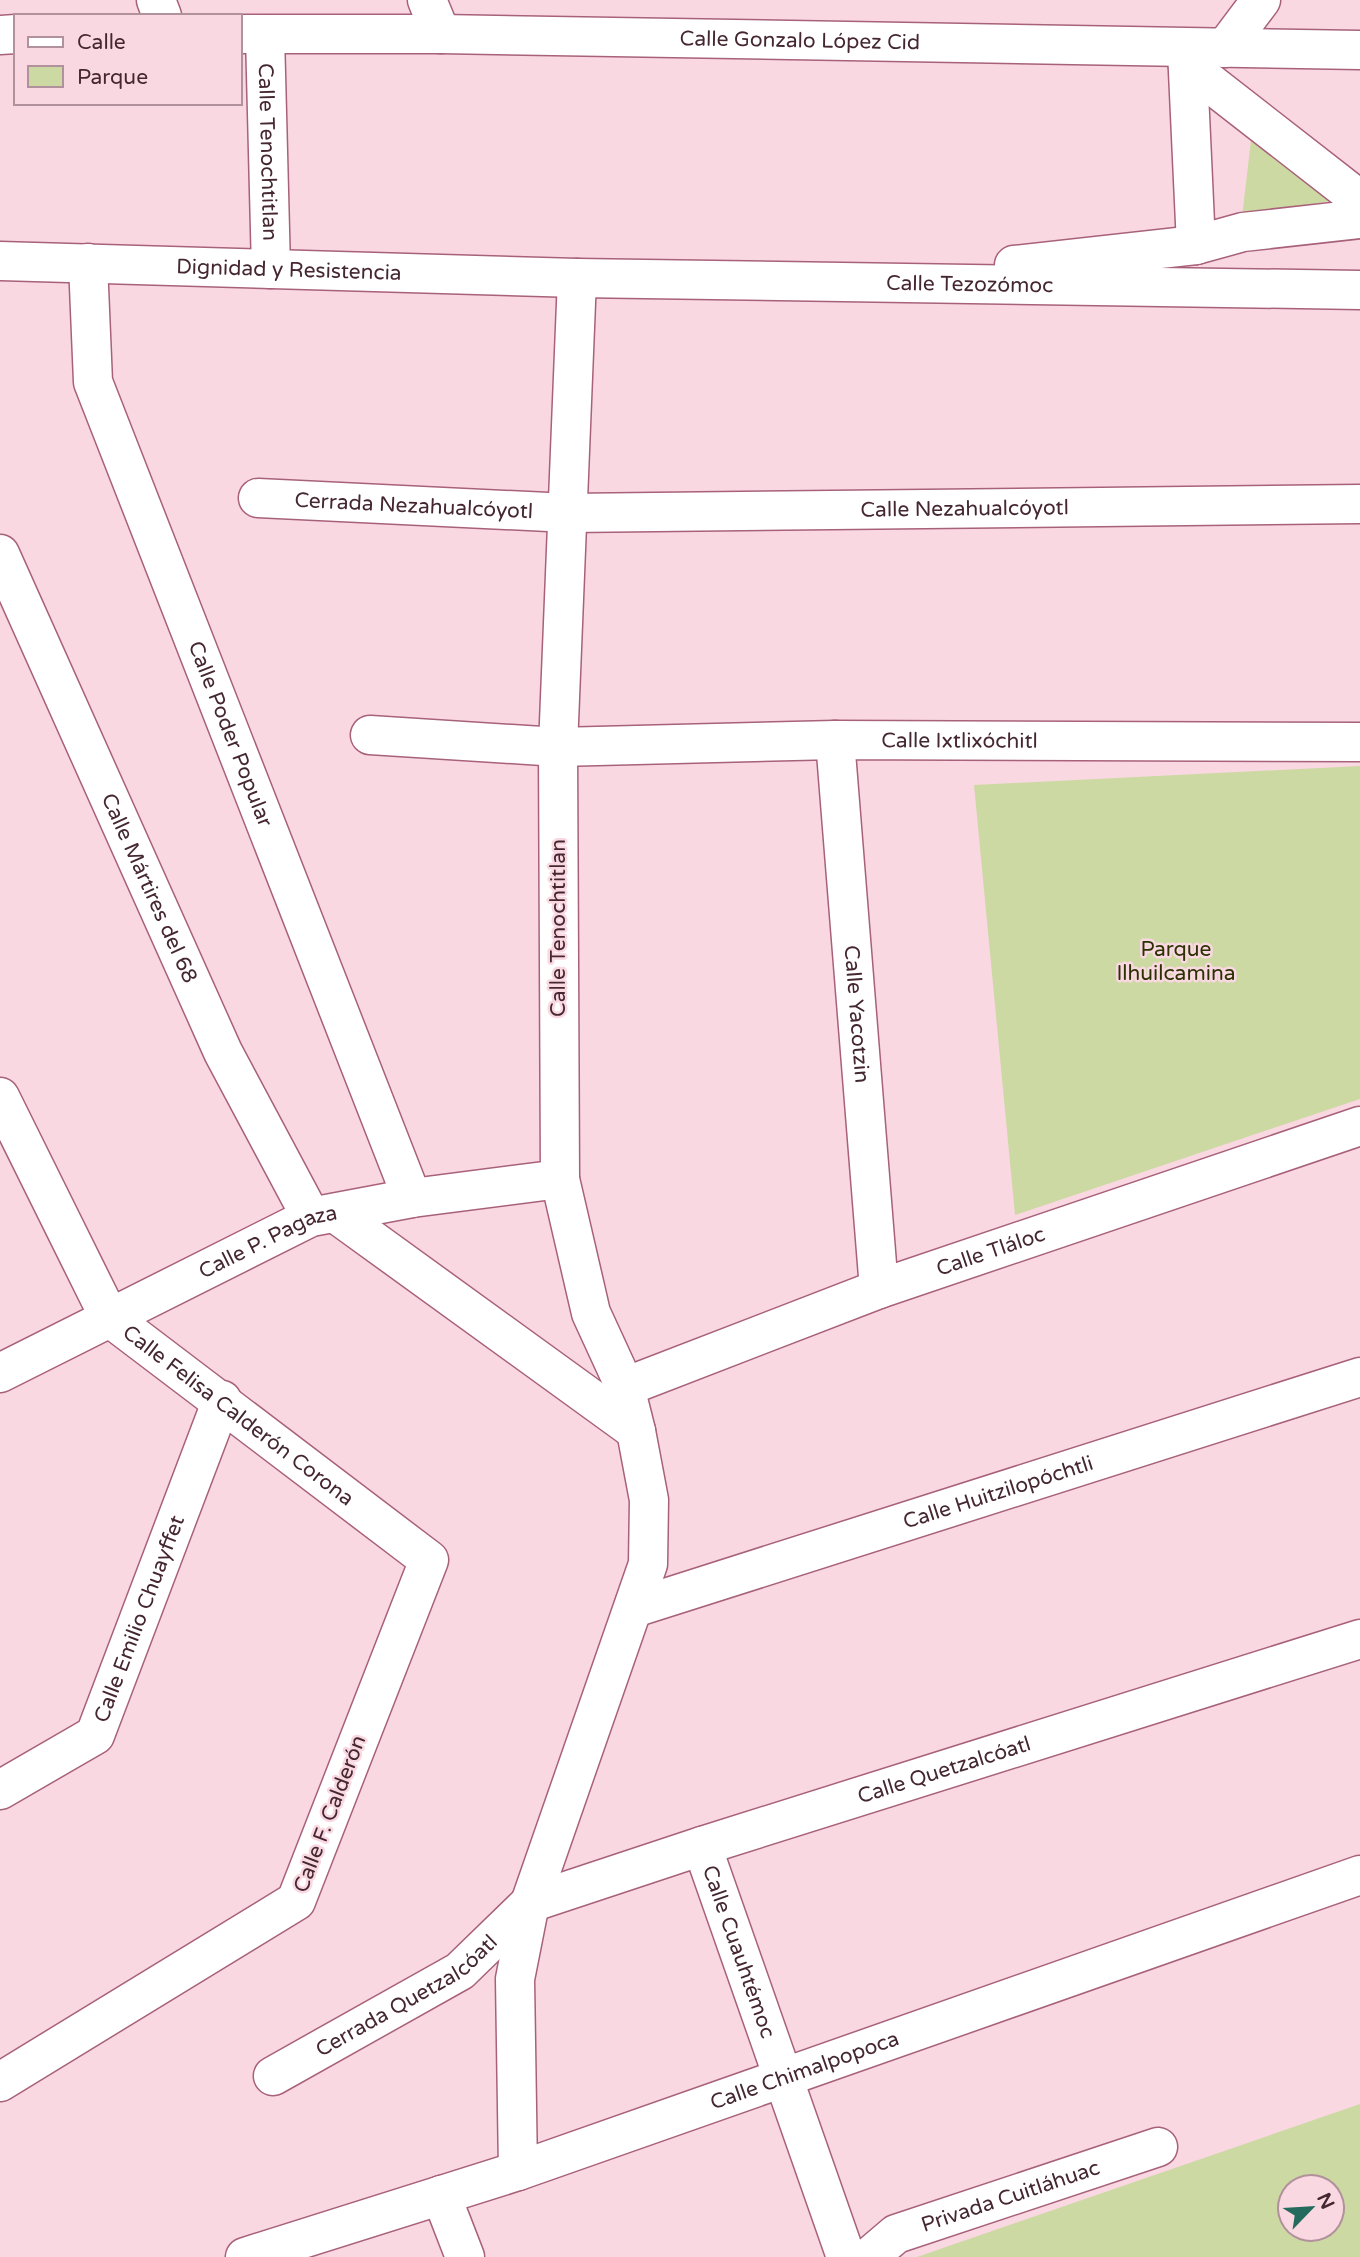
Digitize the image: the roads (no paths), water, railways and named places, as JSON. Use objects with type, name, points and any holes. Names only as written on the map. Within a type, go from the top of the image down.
[{"type":"street","points":[[1226,48],[1261,0]]},
{"type":"street","name":"Calle Gonzalo López Cid","points":[[252,35],[434,17],[1187,57],[1226,48],[1360,50]]},
{"type":"street","name":"Calle Tenochtitlan","points":[[252,35],[271,269]]},
{"type":"street","points":[[1187,57],[1360,200]]},
{"type":"street","points":[[1187,57],[1196,245]]},
{"type":"street","points":[[913,285],[961,271],[1196,245],[1243,232],[1360,219]]},
{"type":"street","name":"Dignidad y Resistencia","points":[[0,261],[577,278]]},
{"type":"street","name":"Calle Poder Popular","points":[[88,263],[93,382],[412,1198]]},
{"type":"street","name":"Calle Tenochtitlan","points":[[577,278],[558,747],[560,1179],[591,1313],[625,1387],[649,1500],[648,1564],[634,1608]]},
{"type":"street","name":"Calle Tezozómoc","points":[[577,278],[1360,290]]},
{"type":"street","name":"Cerrada Nezahualcóyotl","points":[[258,498],[569,513]]},
{"type":"street","name":"Calle Nezahualcóyotl","points":[[569,513],[1360,504]]},
{"type":"street","name":"Calle Mártires del 68","points":[[0,554],[223,1052],[323,1215]]},
{"type":"street","name":"Calle Ixtlixóchitl","points":[[370,735],[558,747],[835,740],[1360,742]]},
{"type":"street","name":"Calle Yacotzin","points":[[835,740],[879,1289]]},
{"type":"street","name":"Calle Felisa Calderón Corona","points":[[0,1099],[108,1317],[222,1400],[429,1560]]},
{"type":"street","name":"Calle Tláloc","points":[[625,1387],[879,1289],[1360,1126]]},
{"type":"street","name":"Calle P. Pagaza","points":[[0,1373],[108,1317],[323,1215],[412,1198],[560,1179]]},
{"type":"street","points":[[323,1215],[636,1431]]},
{"type":"street","name":"Calle Huitzilopóchtli","points":[[634,1608],[1360,1377]]},
{"type":"street","name":"Calle Emilio Chuayffet","points":[[0,1790],[94,1735],[222,1400]]},
{"type":"street","name":"Calle F. Calderón","points":[[0,2082],[296,1901],[429,1560]]},
{"type":"street","points":[[518,2171],[515,1979],[530,1903],[634,1608]]},
{"type":"street","name":"Calle Quetzalcóatl","points":[[530,1903],[702,1846],[1360,1639]]},
{"type":"street","name":"Calle Cuauhtémoc","points":[[702,1846],[846,2257]]},
{"type":"street","name":"Calle Chimalpopoca","points":[[244,2257],[518,2171],[1360,1875]]},
{"type":"street","name":"Cerrada Quetzalcóatl","points":[[273,2076],[460,1971],[530,1903]]},
{"type":"street","name":"Privada Cuitláhuac","points":[[869,2257],[896,2234],[1158,2147]]},
{"type":"street","points":[[441,2195],[465,2257]]},
{"type":"park label","name":"Parque Ilhuilcamina","points":[[1176,961]]}]
